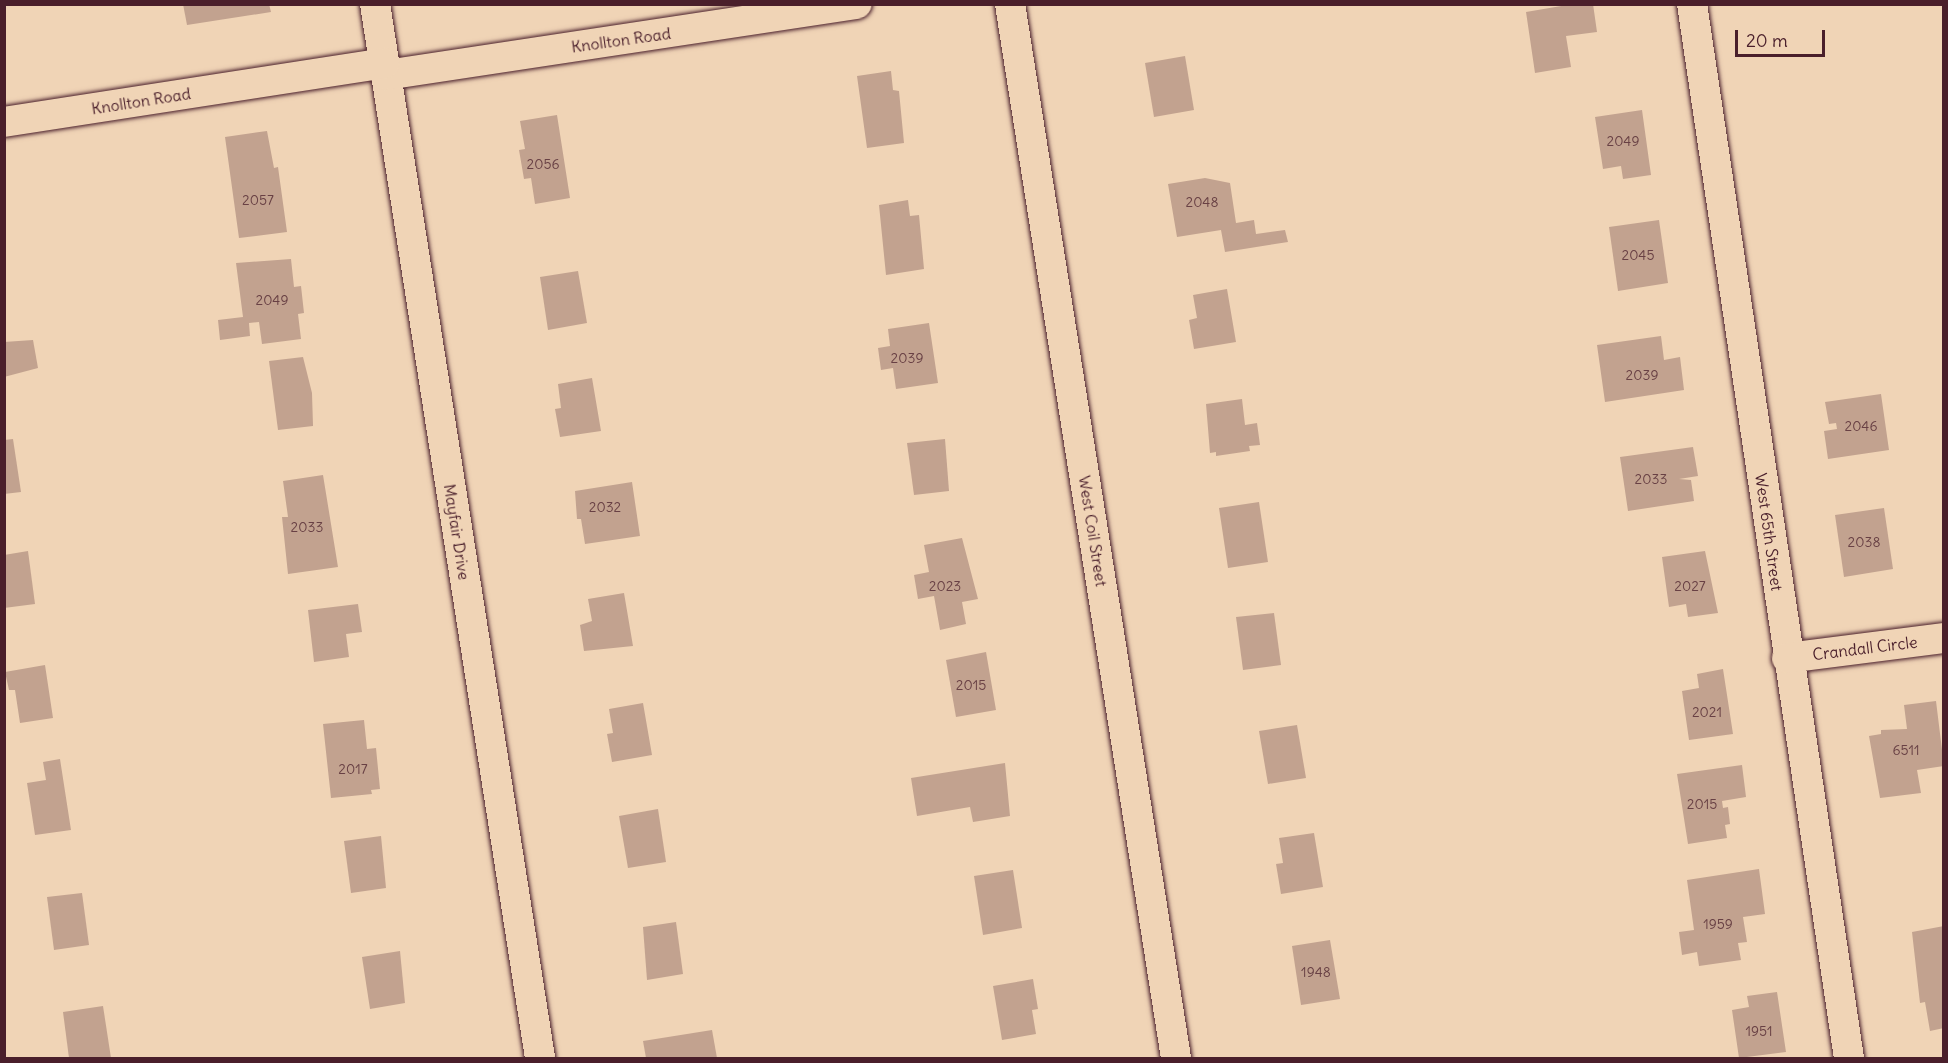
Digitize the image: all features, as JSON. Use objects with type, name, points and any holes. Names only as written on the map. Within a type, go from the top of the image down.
[{"type":"street","name":"Mayfair Drive","points":[[375,4],[540,1059]]},
{"type":"street","name":"Knollton Road","points":[[4,122],[857,4]]},
{"type":"street","name":"West Coil Street","points":[[1010,4],[1176,1059]]},
{"type":"street","name":"West 65th Street","points":[[1692,4],[1787,658],[1849,1059]]},
{"type":"street","name":"Crandall Circle","points":[[1787,658],[1944,638]]},
{"type":"building","points":[[183,4],[269,4],[271,12],[187,25]]},
{"type":"building","points":[[1573,4],[1593,4],[1597,32],[1566,36],[1571,67],[1535,73],[1526,12]]},
{"type":"building","points":[[1185,56],[1194,110],[1154,117],[1145,63]]},
{"type":"building","points":[[891,71],[893,90],[899,91],[904,143],[867,148],[857,76]]},
{"type":"building","points":[[1642,110],[1651,175],[1623,179],[1621,166],[1603,169],[1595,117]]},
{"type":"building","points":[[557,115],[570,198],[535,204],[531,178],[524,179],[519,150],[525,149],[520,121]]},
{"type":"building","points":[[267,131],[274,168],[278,167],[287,232],[239,238],[225,137]]},
{"type":"building","points":[[1205,178],[1230,183],[1236,223],[1254,220],[1256,234],[1285,230],[1288,242],[1225,252],[1221,230],[1177,237],[1168,184]]},
{"type":"building","points":[[908,200],[910,216],[919,215],[924,269],[886,275],[879,205]]},
{"type":"building","points":[[1659,220],[1668,283],[1618,291],[1609,227]]},
{"type":"building","points":[[291,259],[294,287],[301,286],[304,313],[298,314],[301,339],[262,344],[259,322],[249,323],[250,336],[220,340],[218,320],[243,317],[236,263]]},
{"type":"building","points":[[578,271],[587,323],[548,330],[540,277]]},
{"type":"building","points":[[1227,289],[1236,342],[1194,349],[1189,320],[1197,318],[1193,295]]},
{"type":"building","points":[[929,323],[938,383],[896,389],[893,368],[881,370],[878,348],[890,346],[888,329]]},
{"type":"building","points":[[1661,336],[1664,360],[1680,357],[1684,390],[1605,402],[1597,345]]},
{"type":"building","points":[[33,340],[38,368],[4,377],[4,342]]},
{"type":"building","points":[[303,357],[312,393],[313,426],[278,430],[269,361]]},
{"type":"building","points":[[592,378],[601,431],[560,437],[555,409],[561,408],[558,384]]},
{"type":"building","points":[[1881,394],[1889,450],[1828,459],[1824,431],[1837,429],[1836,423],[1829,424],[1825,402]]},
{"type":"building","points":[[1242,399],[1245,425],[1257,423],[1260,445],[1249,446],[1250,451],[1216,456],[1216,452],[1210,453],[1206,404]]},
{"type":"building","points":[[13,439],[21,492],[4,494],[4,440]]},
{"type":"building","points":[[945,439],[949,491],[914,495],[907,443]]},
{"type":"building","points":[[1693,447],[1698,476],[1679,479],[1691,480],[1694,501],[1628,511],[1620,457]]},
{"type":"building","points":[[323,475],[338,567],[288,574],[282,517],[288,517],[283,481]]},
{"type":"building","points":[[632,482],[640,536],[585,544],[581,519],[577,519],[575,491]]},
{"type":"building","points":[[1259,502],[1268,562],[1228,568],[1219,508]]},
{"type":"building","points":[[1884,508],[1893,569],[1844,577],[1835,515]]},
{"type":"building","points":[[962,538],[978,599],[962,602],[966,624],[940,630],[934,596],[918,599],[914,575],[929,572],[924,545]]},
{"type":"building","points":[[28,551],[35,604],[4,608],[4,555]]},
{"type":"building","points":[[1705,551],[1718,613],[1688,617],[1686,604],[1669,607],[1662,557]]},
{"type":"building","points":[[624,593],[633,646],[584,651],[580,625],[592,621],[588,599]]},
{"type":"building","points":[[358,604],[362,632],[346,634],[349,657],[314,662],[308,610]]},
{"type":"building","points":[[1274,613],[1281,665],[1243,670],[1236,617]]},
{"type":"building","points":[[986,652],[996,710],[956,717],[946,660]]},
{"type":"building","points":[[45,665],[53,718],[20,723],[15,690],[9,690],[5,672]]},
{"type":"building","points":[[1723,669],[1733,734],[1689,740],[1682,691],[1699,688],[1697,674]]},
{"type":"building","points":[[1936,701],[1944,766],[1917,770],[1921,793],[1880,798],[1869,736],[1881,734],[1881,730],[1907,729],[1904,705]]},
{"type":"building","points":[[643,703],[652,755],[612,762],[607,734],[613,733],[609,709]]},
{"type":"building","points":[[364,720],[367,749],[376,748],[380,789],[371,790],[372,794],[331,798],[323,724]]},
{"type":"building","points":[[1297,725],[1306,778],[1268,784],[1259,731]]},
{"type":"building","points":[[60,759],[71,830],[35,835],[27,783],[46,780],[43,762]]},
{"type":"building","points":[[1005,763],[1010,816],[973,822],[970,807],[917,816],[911,778]]},
{"type":"building","points":[[1742,765],[1746,797],[1722,801],[1723,808],[1728,807],[1730,824],[1725,825],[1727,838],[1688,844],[1677,774]]},
{"type":"building","points":[[658,809],[666,862],[628,868],[619,816]]},
{"type":"building","points":[[1314,833],[1323,887],[1281,894],[1276,864],[1283,863],[1279,838]]},
{"type":"building","points":[[381,836],[386,888],[351,893],[344,841]]},
{"type":"building","points":[[1759,869],[1765,914],[1743,917],[1747,942],[1738,943],[1741,960],[1699,966],[1697,952],[1682,955],[1679,932],[1694,930],[1687,880]]},
{"type":"building","points":[[1013,870],[1022,928],[983,935],[974,876]]},
{"type":"building","points":[[82,893],[89,945],[54,950],[47,897]]},
{"type":"building","points":[[676,922],[683,974],[647,980],[643,927]]},
{"type":"building","points":[[1944,926],[1944,1028],[1930,1031],[1925,1002],[1920,1003],[1912,932]]},
{"type":"building","points":[[1330,940],[1340,999],[1301,1005],[1292,946]]},
{"type":"building","points":[[400,951],[405,1003],[370,1009],[362,957]]},
{"type":"building","points":[[1033,979],[1038,1009],[1032,1010],[1036,1034],[1002,1040],[993,986]]},
{"type":"building","points":[[1777,992],[1786,1052],[1739,1058],[1732,1010],[1749,1007],[1747,996]]},
{"type":"building","points":[[103,1006],[111,1058],[69,1058],[63,1012]]},
{"type":"building","points":[[712,1030],[717,1058],[646,1058],[643,1041]]}]
